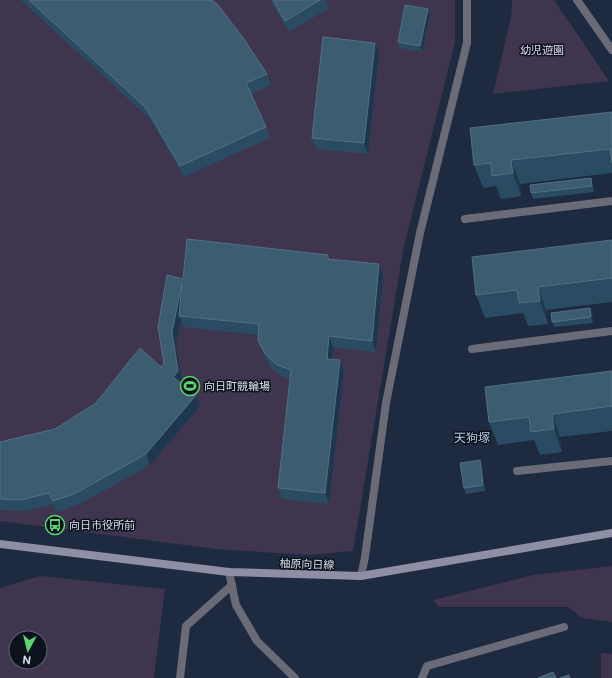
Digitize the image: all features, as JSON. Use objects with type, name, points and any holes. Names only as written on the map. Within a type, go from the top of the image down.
[{"type":"main road","name":"柚原向日線","points":[[0,544],[229,572],[361,576],[612,533]]},
{"type":"street","points":[[361,576],[366,557],[386,403],[420,233],[467,43],[467,0]]},
{"type":"street","points":[[576,0],[612,50]]},
{"type":"street","points":[[465,219],[612,201]]},
{"type":"street","points":[[472,349],[612,331]]},
{"type":"street","points":[[517,471],[612,461]]},
{"type":"street","points":[[229,572],[236,605],[257,641],[295,678]]},
{"type":"street","points":[[180,678],[186,626],[232,585]]},
{"type":"street","points":[[422,678],[427,666],[564,627]]},
{"type":"green space","name":"向日町競輪場","points":[[0,0],[455,0],[455,42],[403,251],[353,551],[309,555],[216,549],[0,521]]},
{"type":"green space","name":"幼児遊園","points":[[512,0],[554,0],[609,81],[493,94],[511,17]]},
{"type":"green space","points":[[612,566],[612,622],[582,618],[568,607],[439,607],[433,600],[533,575]]},
{"type":"green space","points":[[40,576],[165,589],[154,678],[0,678],[0,588]]},
{"type":"green space","points":[[601,653],[612,654],[612,678],[601,678]]},
{"type":"building","points":[[29,0],[212,0],[218,5],[244,39],[267,74],[246,83],[266,127],[180,166],[146,108]]},
{"type":"building","points":[[273,0],[320,0],[285,21]]},
{"type":"building","points":[[405,5],[428,9],[420,46],[398,42]]},
{"type":"building","points":[[323,37],[375,43],[364,143],[312,138]]},
{"type":"building","points":[[612,112],[612,163],[610,149],[511,160],[513,173],[492,176],[491,163],[474,165],[470,128]]},
{"type":"building","points":[[591,178],[592,186],[531,193],[530,185]]},
{"type":"building","points":[[187,239],[328,255],[328,259],[379,264],[372,341],[329,336],[327,359],[340,360],[325,493],[278,488],[291,370],[277,365],[266,355],[258,341],[259,324],[179,316],[182,283],[172,332],[178,371],[173,377],[196,395],[146,454],[74,494],[53,501],[49,493],[21,500],[0,499],[0,442],[55,429],[96,403],[140,348],[161,367],[164,364],[158,327],[167,275],[183,279]]},
{"type":"building","points":[[612,240],[612,278],[538,287],[540,301],[519,303],[517,290],[476,295],[472,257]]},
{"type":"building","points":[[590,308],[591,317],[552,322],[551,313]]},
{"type":"building","points":[[612,371],[612,406],[552,414],[554,429],[531,432],[529,417],[489,422],[485,387]]},
{"type":"building","points":[[480,460],[483,485],[464,488],[460,463]]},
{"type":"building","points":[[553,672],[556,678],[538,678]]},
{"type":"building","points":[[569,675],[570,678],[560,678]]},
{"type":"place","name":"向日町競輪場","points":[[190,386]]},
{"type":"place","name":"向日市役所前","points":[[55,525]]},
{"type":"district","name":"天狗塚","points":[[472,438]]}]
